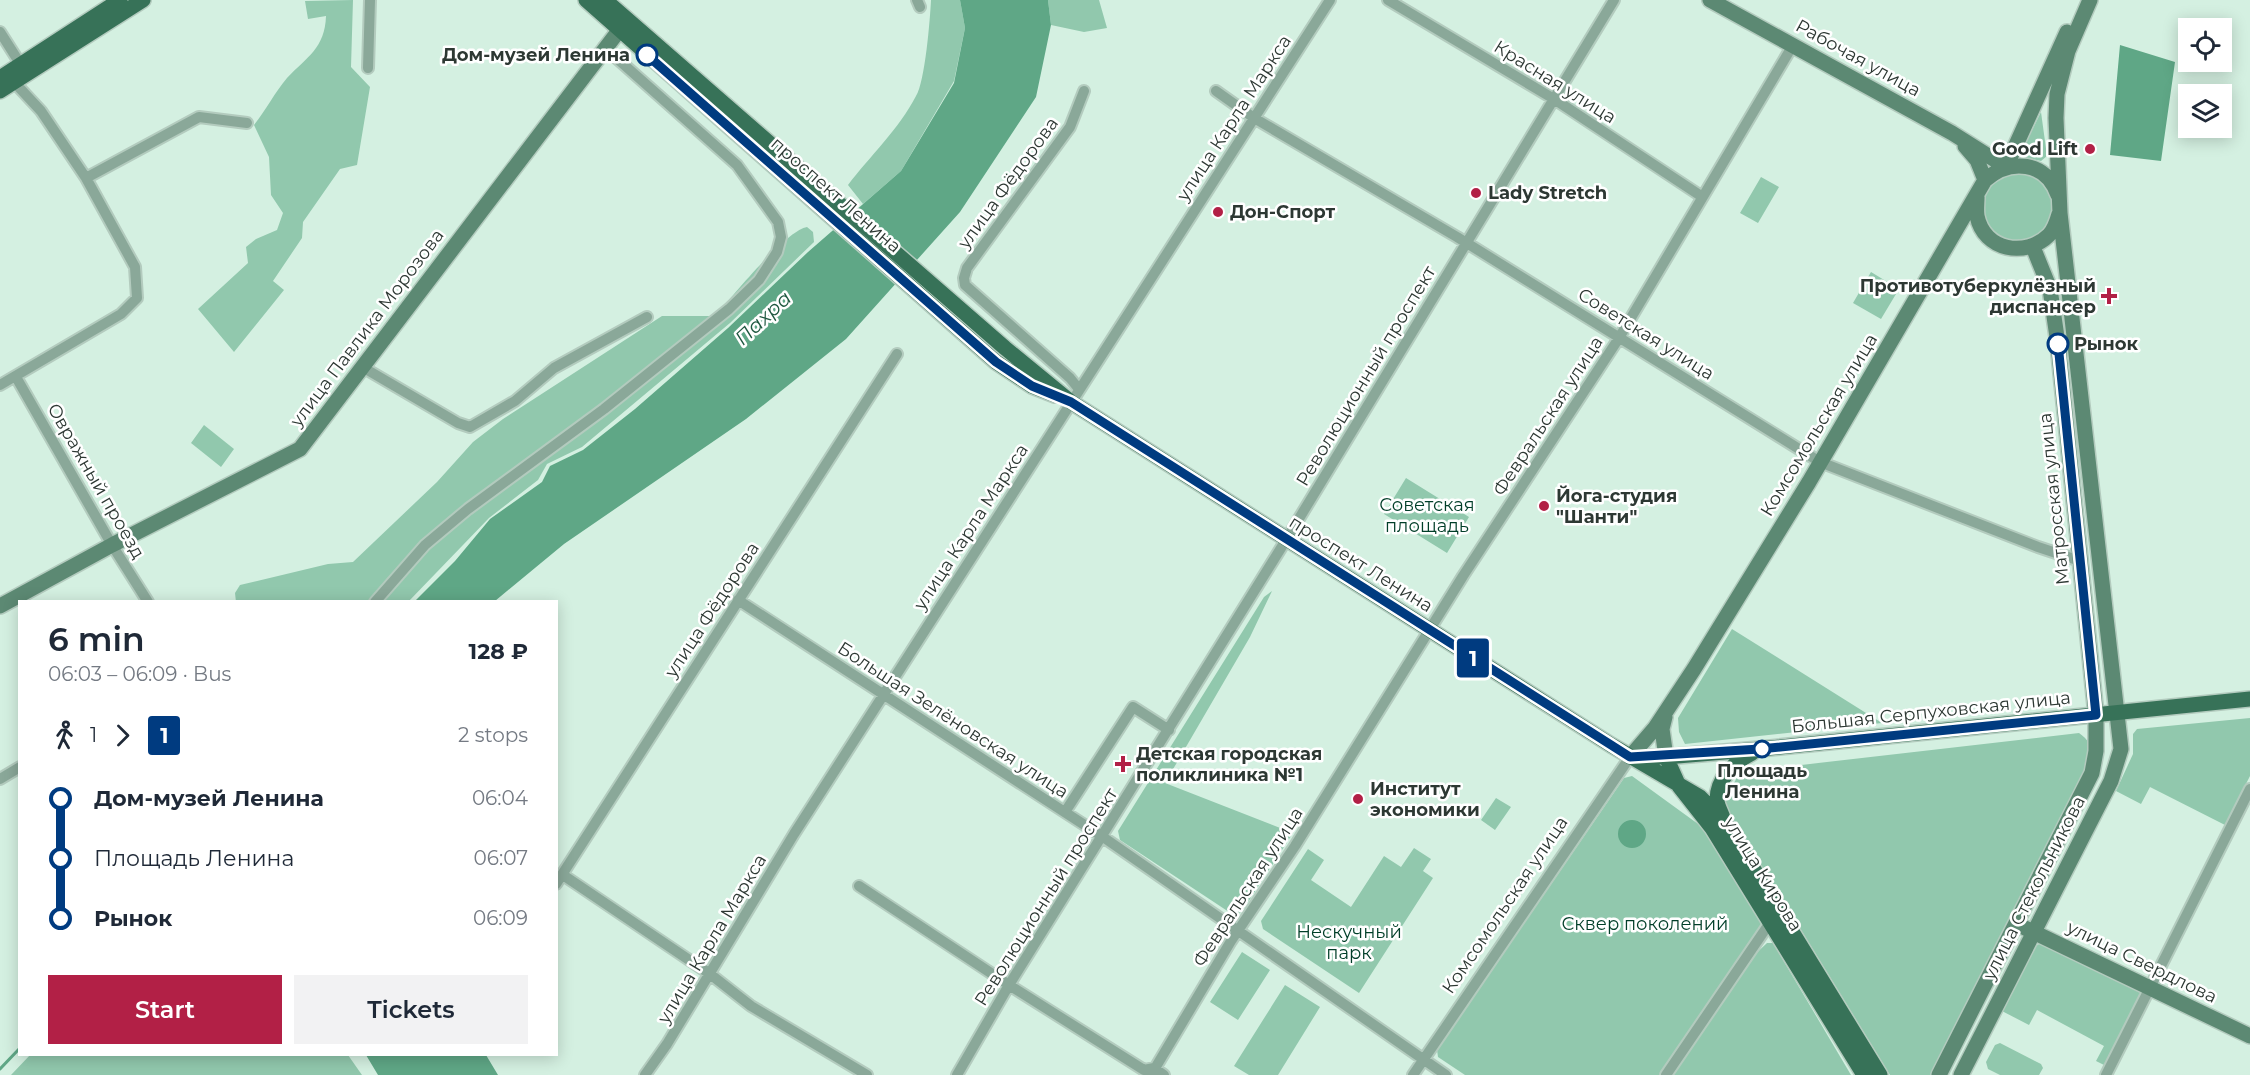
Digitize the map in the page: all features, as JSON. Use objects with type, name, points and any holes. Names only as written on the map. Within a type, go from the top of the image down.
[{"type":"main road","points":[[0,91],[21,65],[120,0]]},
{"type":"main road","points":[[7,80],[143,0]]},
{"type":"main road","name":"проспект Ленина","points":[[586,0],[623,25],[744,120],[1005,348],[1286,540],[1630,757]]},
{"type":"main road","name":"Рабочая улица","points":[[1710,0],[1955,135],[2006,167]]},
{"type":"main road","points":[[2006,167],[2055,53],[2074,17],[2089,0]]},
{"type":"main road","points":[[1977,197],[1977,215],[1984,232],[1997,244],[2015,250],[2033,247],[2051,234],[2060,205],[2057,94],[2068,51],[2089,0]]},
{"type":"main road","name":"проспект Ленина","points":[[613,3],[623,25],[729,127],[996,362],[1032,386],[1075,395]]},
{"type":"main road","name":"улица Павлика Морозова","points":[[0,606],[112,545],[300,449],[364,368],[604,47],[623,25]]},
{"type":"main road","name":"Рабочая улица","points":[[1955,135],[1977,160],[1985,180]]},
{"type":"main road","points":[[1985,180],[2006,167],[2029,166],[2039,171],[2055,187],[2060,205]]},
{"type":"main road","name":"Комсомольская улица","points":[[1630,757],[1666,714],[1820,462],[1985,180]]},
{"type":"main road","name":"Матросская улица","points":[[2060,205],[2095,531],[2118,713]]},
{"type":"main road","name":"Матросская улица","points":[[2033,247],[2047,278],[2058,344],[2096,715],[2096,751]]},
{"type":"main road","name":"Большая Серпуховская улица","points":[[1760,749],[2250,699]]},
{"type":"main road","name":"улица Стекольникова","points":[[1961,1075],[2111,781],[2121,749],[2118,713]]},
{"type":"main road","points":[[1666,714],[1662,729],[1666,757],[1679,786]]},
{"type":"main road","points":[[1630,757],[1666,757],[1760,749]]},
{"type":"main road","points":[[1724,820],[1717,800],[1728,771],[1735,762],[1760,749]]},
{"type":"main road","name":"улица Стекольникова","points":[[1939,1075],[2092,773],[2096,751]]},
{"type":"main road","points":[[1630,757],[1679,786]]},
{"type":"main road","name":"улица Кирова","points":[[1679,786],[1700,797],[1724,820],[1880,1075]]},
{"type":"main road","name":"улица Кирова","points":[[1679,786],[1712,828],[1864,1075]]},
{"type":"main road","name":"улица Свердлова","points":[[2017,924],[2250,1036]]},
{"type":"street","points":[[368,68],[370,0]]},
{"type":"street","name":"улица Карла Маркса","points":[[645,1075],[667,1044],[794,834],[1330,0]]},
{"type":"street","name":"Красная улица","points":[[1388,0],[1554,99],[1701,196]]},
{"type":"street","name":"Революционный проспект","points":[[957,1075],[1009,985],[1286,540],[1614,0]]},
{"type":"street","points":[[0,32],[21,65]]},
{"type":"street","name":"Февральская улица","points":[[1152,1072],[1238,931],[1295,846],[1619,338],[1701,196],[1793,45]]},
{"type":"street","points":[[377,600],[425,545],[468,509],[604,409],[729,309],[759,280],[777,252],[781,237],[778,222],[737,165],[604,47]]},
{"type":"street","points":[[0,385],[121,314],[137,298],[135,267],[86,178],[40,111],[7,80]]},
{"type":"street","name":"улица Фёдорова","points":[[1075,395],[1070,378],[965,285],[964,278],[967,267],[1070,127],[1084,91]]},
{"type":"street","name":"Советская улица","points":[[1216,91],[1254,118],[1467,243],[1820,462],[2080,561]]},
{"type":"street","points":[[86,178],[199,117],[247,123]]},
{"type":"street","points":[[364,368],[458,423],[470,427],[515,401],[554,368],[647,317]]},
{"type":"street","name":"улица Фёдорова","points":[[560,879],[897,354]]},
{"type":"street","name":"Овражный проезд","points":[[16,377],[112,545],[147,600]]},
{"type":"street","name":"Большая Зелёновская улица","points":[[738,600],[1103,837],[1446,1075]]},
{"type":"street","points":[[1065,812],[1133,707],[1169,730]]},
{"type":"street","name":"Комсомольская улица","points":[[1413,1075],[1630,757]]},
{"type":"street","points":[[0,778],[18,768]]},
{"type":"street","points":[[2106,1075],[2250,789]]},
{"type":"street","points":[[560,879],[710,974],[751,1006],[867,1075]]},
{"type":"street","points":[[859,886],[1009,985],[1144,1070],[1164,1075]]},
{"type":"street","points":[[1666,1075],[1771,921]]},
{"type":"green space","points":[[353,0],[351,67],[370,87],[357,165],[340,169],[303,222],[302,238],[273,281],[284,290],[234,352],[198,309],[248,263],[246,247],[256,239],[277,230],[283,213],[271,195],[269,157],[254,125],[287,78],[314,51],[322,36],[326,16],[308,19],[305,1]]},
{"type":"green space","points":[[931,0],[960,0],[965,28],[954,81],[901,171],[863,204],[848,185],[893,131],[916,96],[924,64]]},
{"type":"green space","points":[[1048,0],[1099,0],[1107,28],[1084,32],[1051,25]]},
{"type":"green space","points":[[2041,112],[2047,156],[2041,161],[2019,156]]},
{"type":"green space","points":[[2018,173],[2031,176],[2042,183],[2049,194],[2052,207],[2049,220],[2042,231],[2031,238],[2018,241],[2005,238],[1994,231],[1987,220],[1984,207],[1987,194],[1994,183],[2005,176]]},
{"type":"green space","points":[[1761,177],[1779,187],[1758,223],[1740,213]]},
{"type":"green space","points":[[807,227],[813,232],[814,242],[730,323],[582,447],[547,464],[538,480],[489,518],[410,600],[236,600],[235,593],[240,585],[328,564],[353,562],[437,482],[473,442],[503,419],[662,316],[715,316],[773,252],[797,231]]},
{"type":"green space","points":[[1871,272],[1899,289],[1881,319],[1853,303]]},
{"type":"green space","points":[[204,425],[234,449],[221,467],[191,443]]},
{"type":"green space","name":"Советская площадь","points":[[1406,478],[1469,517],[1447,553],[1384,514]]},
{"type":"green space","points":[[1272,591],[1250,637],[1165,783],[1293,833],[1241,913],[1232,914],[1120,840],[1118,831],[1264,597]]},
{"type":"green space","points":[[1732,629],[1882,723],[1685,744],[1679,732],[1678,718]]},
{"type":"green space","points":[[2250,718],[2250,776],[2225,825],[2150,787],[2141,804],[2116,791],[2133,754],[2133,734],[2137,729]]},
{"type":"green space","points":[[2079,733],[2090,745],[2091,751],[2082,786],[1933,1075],[1890,1075],[1723,803],[1740,772]]},
{"type":"green space","name":"Сквер поколений","points":[[1632,776],[1705,829],[1764,922],[1660,1075],[1465,1075],[1438,1057],[1437,1050],[1624,778]]},
{"type":"green space","points":[[1496,798],[1511,807],[1495,830],[1481,820]]},
{"type":"green space","name":"Нескучный парк","points":[[1414,848],[1431,859],[1423,871],[1433,878],[1359,993],[1263,929],[1261,921],[1308,849],[1324,860],[1311,880],[1351,907],[1384,856],[1401,867]]},
{"type":"green space","points":[[2042,942],[2145,994],[2108,1067],[2096,1061],[2104,1046],[2037,1010],[2029,1025],[2000,1010],[2030,950]]},
{"type":"green space","points":[[1767,943],[1773,943],[1851,1075],[1671,1075],[1750,959]]},
{"type":"green space","points":[[1242,952],[1270,970],[1238,1020],[1210,1002]]},
{"type":"green space","points":[[1285,985],[1320,1007],[1278,1075],[1249,1075],[1234,1066]]},
{"type":"green space","points":[[2000,1043],[2041,1064],[2043,1068],[2039,1075],[2000,1075],[1988,1069],[1986,1062],[1995,1045]]},
{"type":"green space","points":[[29,1056],[349,1056],[362,1075],[11,1075]]},
{"type":"water","name":"Пахра","points":[[960,0],[1048,0],[1051,25],[1036,97],[960,212],[846,339],[746,419],[564,544],[496,600],[416,600],[455,561],[490,519],[542,482],[550,466],[583,450],[635,409],[901,171],[954,83],[965,28]]},
{"type":"water","points":[[2120,45],[2175,62],[2161,161],[2110,155]]},
{"type":"water","points":[[1632,820],[1642,824],[1646,834],[1642,844],[1632,848],[1622,844],[1618,834],[1622,824]]},
{"type":"water","points":[[367,1056],[487,1056],[498,1075],[378,1075]]},
{"type":"waterway","points":[[0,1069],[18,1050]]},
{"type":"bus line","name":"1","points":[[647,55],[996,362],[1032,386],[1071,402],[1630,757],[1666,757],[1760,749],[2096,715],[2058,344]]},
{"type":"place","name":"Дом-музей Ленина","points":[[647,55]]},
{"type":"place","name":"Good Lift","points":[[2090,149]]},
{"type":"place","name":"Lady Stretch","points":[[1476,193]]},
{"type":"place","name":"Дон-Спорт","points":[[1218,212]]},
{"type":"place","name":"Противотуберкулёзный диспансер","points":[[2109,296]]},
{"type":"place","name":"Рынок","points":[[2058,344]]},
{"type":"place","name":"Йога-студия \"Шанти\"","points":[[1544,506]]},
{"type":"place","name":"Площадь Ленина","points":[[1762,749]]},
{"type":"place","name":"Детская городская поликлиника №1","points":[[1123,764]]},
{"type":"place","name":"Институт экономики","points":[[1358,799]]}]
